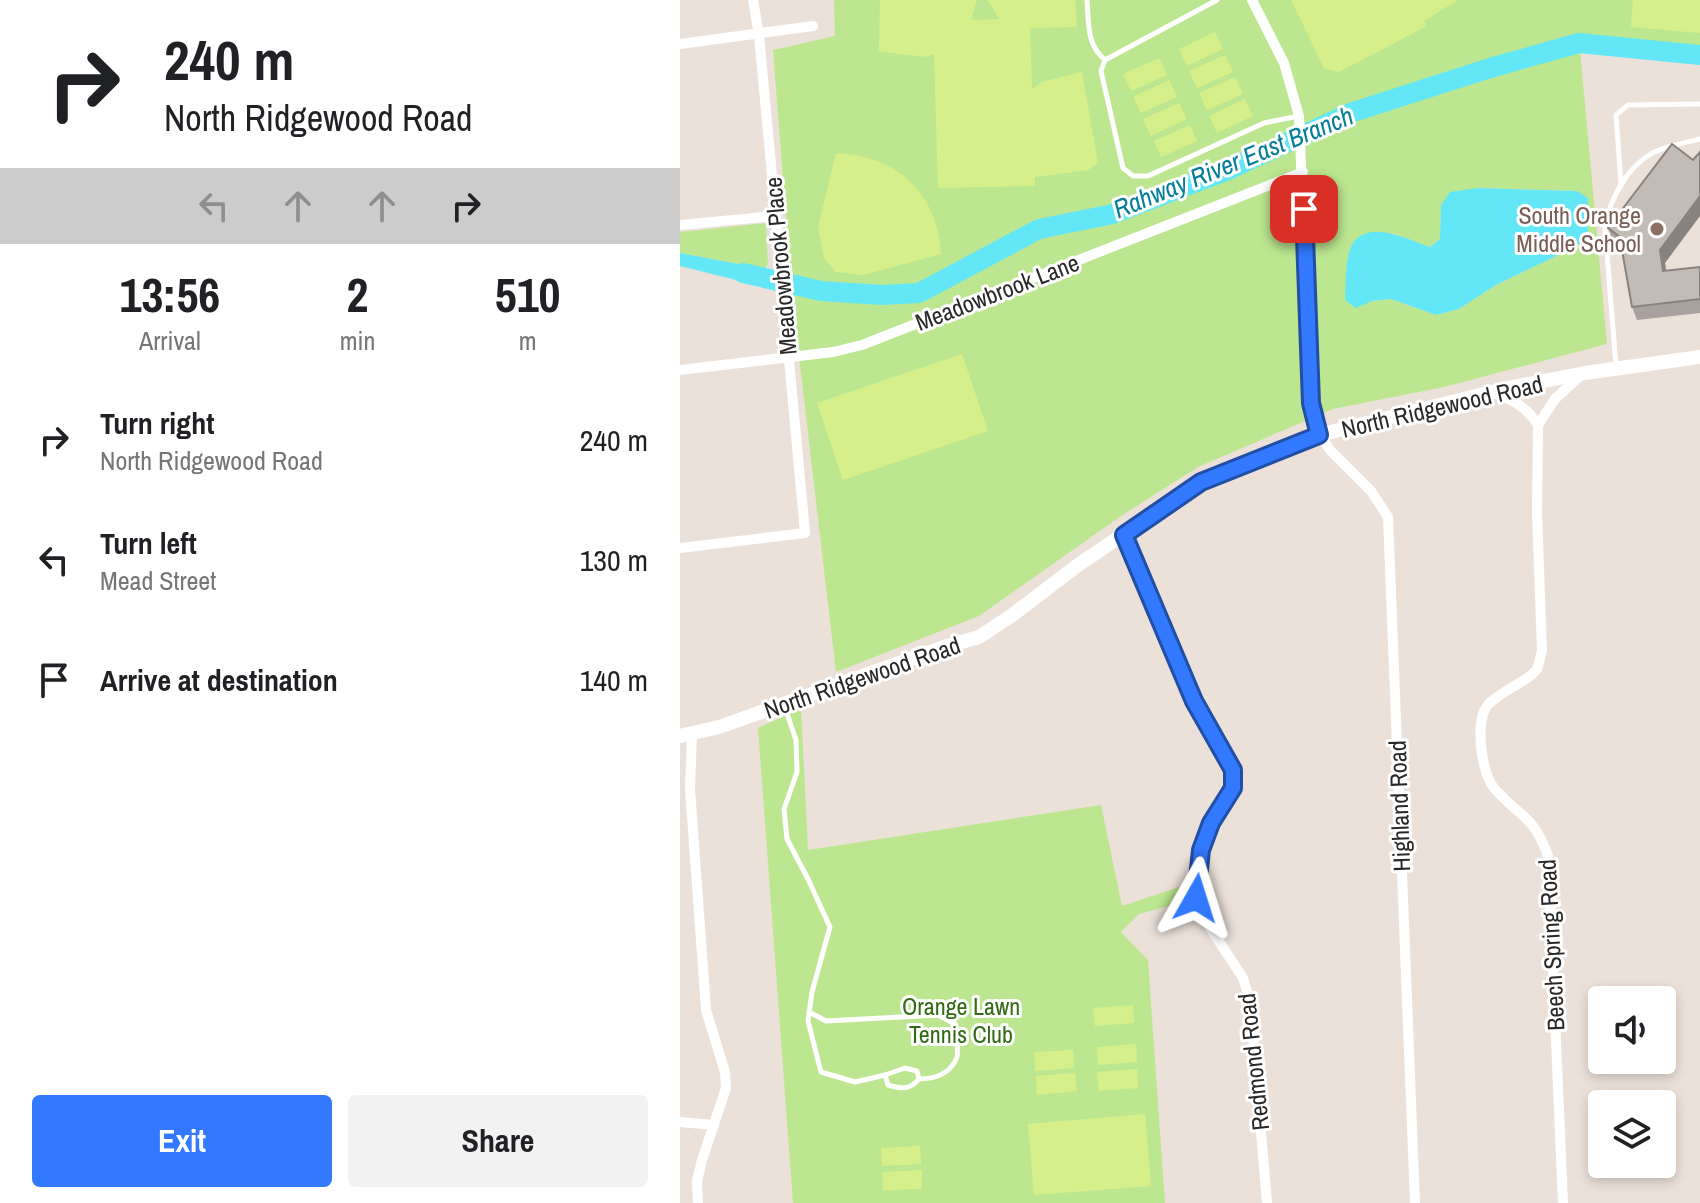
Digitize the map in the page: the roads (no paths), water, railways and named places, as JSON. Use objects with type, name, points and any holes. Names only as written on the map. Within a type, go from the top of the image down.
[{"type":"street","name":"Meadowbrook Place","points":[[680,548],[805,533],[759,35],[753,0]]},
{"type":"street","points":[[1252,0],[1287,71],[1300,121],[1311,403],[1319,435]]},
{"type":"street","points":[[680,44],[813,26]]},
{"type":"street","name":"Meadowbrook Lane","points":[[680,370],[833,352],[862,345],[1303,172]]},
{"type":"street","points":[[680,225],[775,216]]},
{"type":"street","name":"North Ridgewood Road","points":[[686,735],[719,727],[979,637],[1201,482],[1319,435],[1585,373],[1700,357]]},
{"type":"street","points":[[1492,393],[1525,409],[1538,425],[1555,399],[1585,373]]},
{"type":"street","name":"Beech Spring Road","points":[[1538,425],[1537,513],[1542,651],[1537,669],[1487,707],[1480,722],[1482,754],[1493,788],[1528,818],[1540,834],[1548,856],[1563,1203]]},
{"type":"street","name":"Highland Road","points":[[1319,435],[1371,491],[1388,517],[1415,1203]]},
{"type":"street","name":"Redmond Road","points":[[1124,535],[1194,701],[1233,770],[1233,788],[1211,823],[1201,850],[1196,898],[1201,914],[1243,978],[1250,1000],[1267,1203]]},
{"type":"street","points":[[686,735],[706,1010],[725,1072],[726,1088],[697,1181],[698,1203]]},
{"type":"street","points":[[680,1122],[714,1125]]},
{"type":"lane","points":[[1087,0],[1091,42],[1105,60]]},
{"type":"lane","points":[[1217,0],[1105,60],[1101,71],[1123,168],[1133,176],[1148,176],[1264,123],[1300,121]]},
{"type":"lane","points":[[1621,184],[1616,115],[1620,109],[1628,105],[1700,104]]},
{"type":"lane","points":[[1616,368],[1605,227],[1607,214],[1621,184],[1655,151],[1700,139]]},
{"type":"lane","points":[[784,704],[796,740],[797,772],[784,809],[787,839],[830,927],[809,1012],[811,1036],[821,1072],[855,1082],[905,1068],[917,1071],[919,1079]]},
{"type":"lane","points":[[809,1012],[826,1021],[938,1015],[955,1024],[957,1057],[947,1071],[933,1079],[919,1079],[913,1086],[900,1089],[888,1085],[885,1075]]},
{"type":"water","points":[[1478,188],[1577,191],[1588,198],[1588,234],[1577,246],[1496,285],[1459,309],[1436,315],[1391,299],[1372,301],[1356,308],[1345,300],[1348,255],[1356,239],[1375,232],[1386,233],[1430,247],[1440,239],[1441,205],[1450,192]]},
{"type":"water","points":[[680,253],[765,269],[768,288],[680,266]]},
{"type":"waterway","name":"Rahway River East Branch","points":[[743,273],[821,291],[882,295],[919,293],[1039,229],[1113,214],[1226,171],[1350,113],[1490,68],[1579,43],[1700,55]]},
{"type":"place","name":"South Orange Middle School","points":[[1657,229]]},
{"type":"park label","name":"Orange Lawn Tennis Club","points":[[961,1020]]}]
